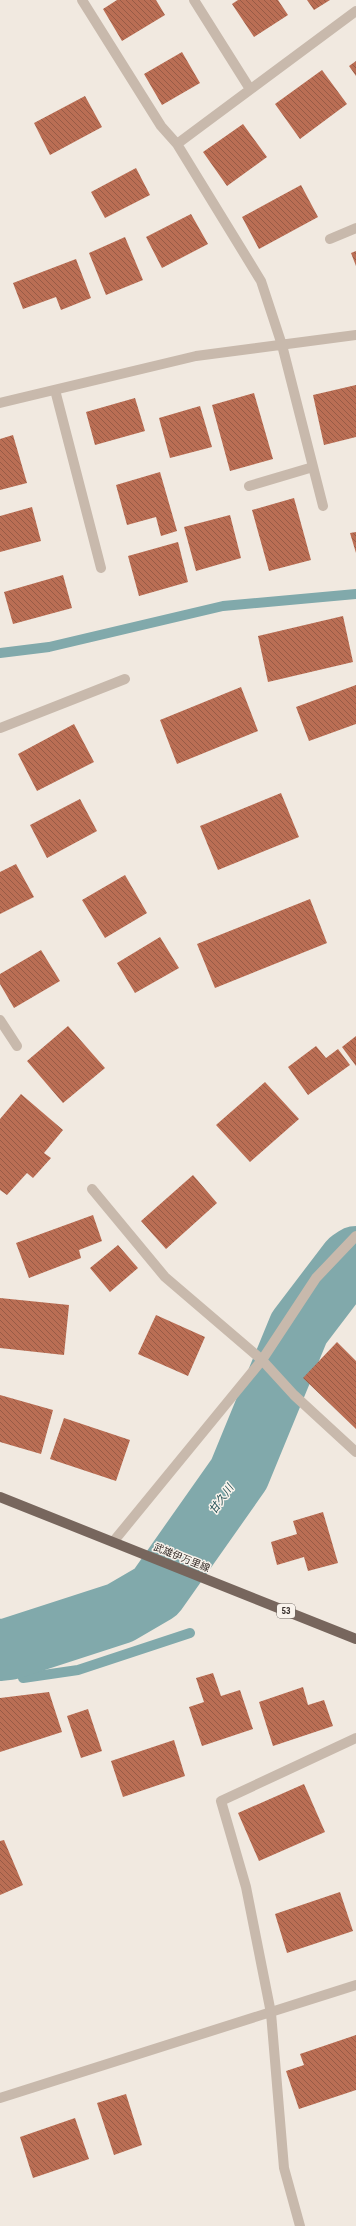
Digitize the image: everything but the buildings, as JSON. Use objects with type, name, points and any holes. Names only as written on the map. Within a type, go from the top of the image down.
[{"type":"main road","name":"武雄伊万里線","points":[[0,1497],[356,1639]]},
{"type":"street","points":[[82,0],[161,126],[177,144],[261,281],[282,345],[323,506]]},
{"type":"street","points":[[194,0],[250,89]]},
{"type":"street","points":[[177,144],[356,11]]},
{"type":"street","points":[[330,239],[356,228]]},
{"type":"street","points":[[0,402],[196,356],[356,335]]},
{"type":"street","points":[[55,390],[101,568]]},
{"type":"street","points":[[249,486],[313,467]]},
{"type":"street","points":[[0,728],[124,679]]},
{"type":"street","points":[[0,1020],[17,1046]]},
{"type":"street","points":[[92,1189],[165,1277],[262,1360],[294,1395],[356,1452]]},
{"type":"street","points":[[113,1542],[262,1360],[316,1278],[356,1236]]},
{"type":"street","points":[[300,2226],[284,2168],[271,2013],[246,1887],[221,1801],[356,1738]]},
{"type":"street","points":[[0,2098],[356,1985]]},
{"type":"waterway","points":[[0,653],[49,647],[223,606],[356,594]]},
{"type":"waterway","name":"甘久川","points":[[0,1650],[9,1649],[120,1613],[156,1592],[239,1474],[299,1328],[350,1261],[356,1257]]},
{"type":"waterway","points":[[23,1678],[78,1670],[190,1633]]}]
